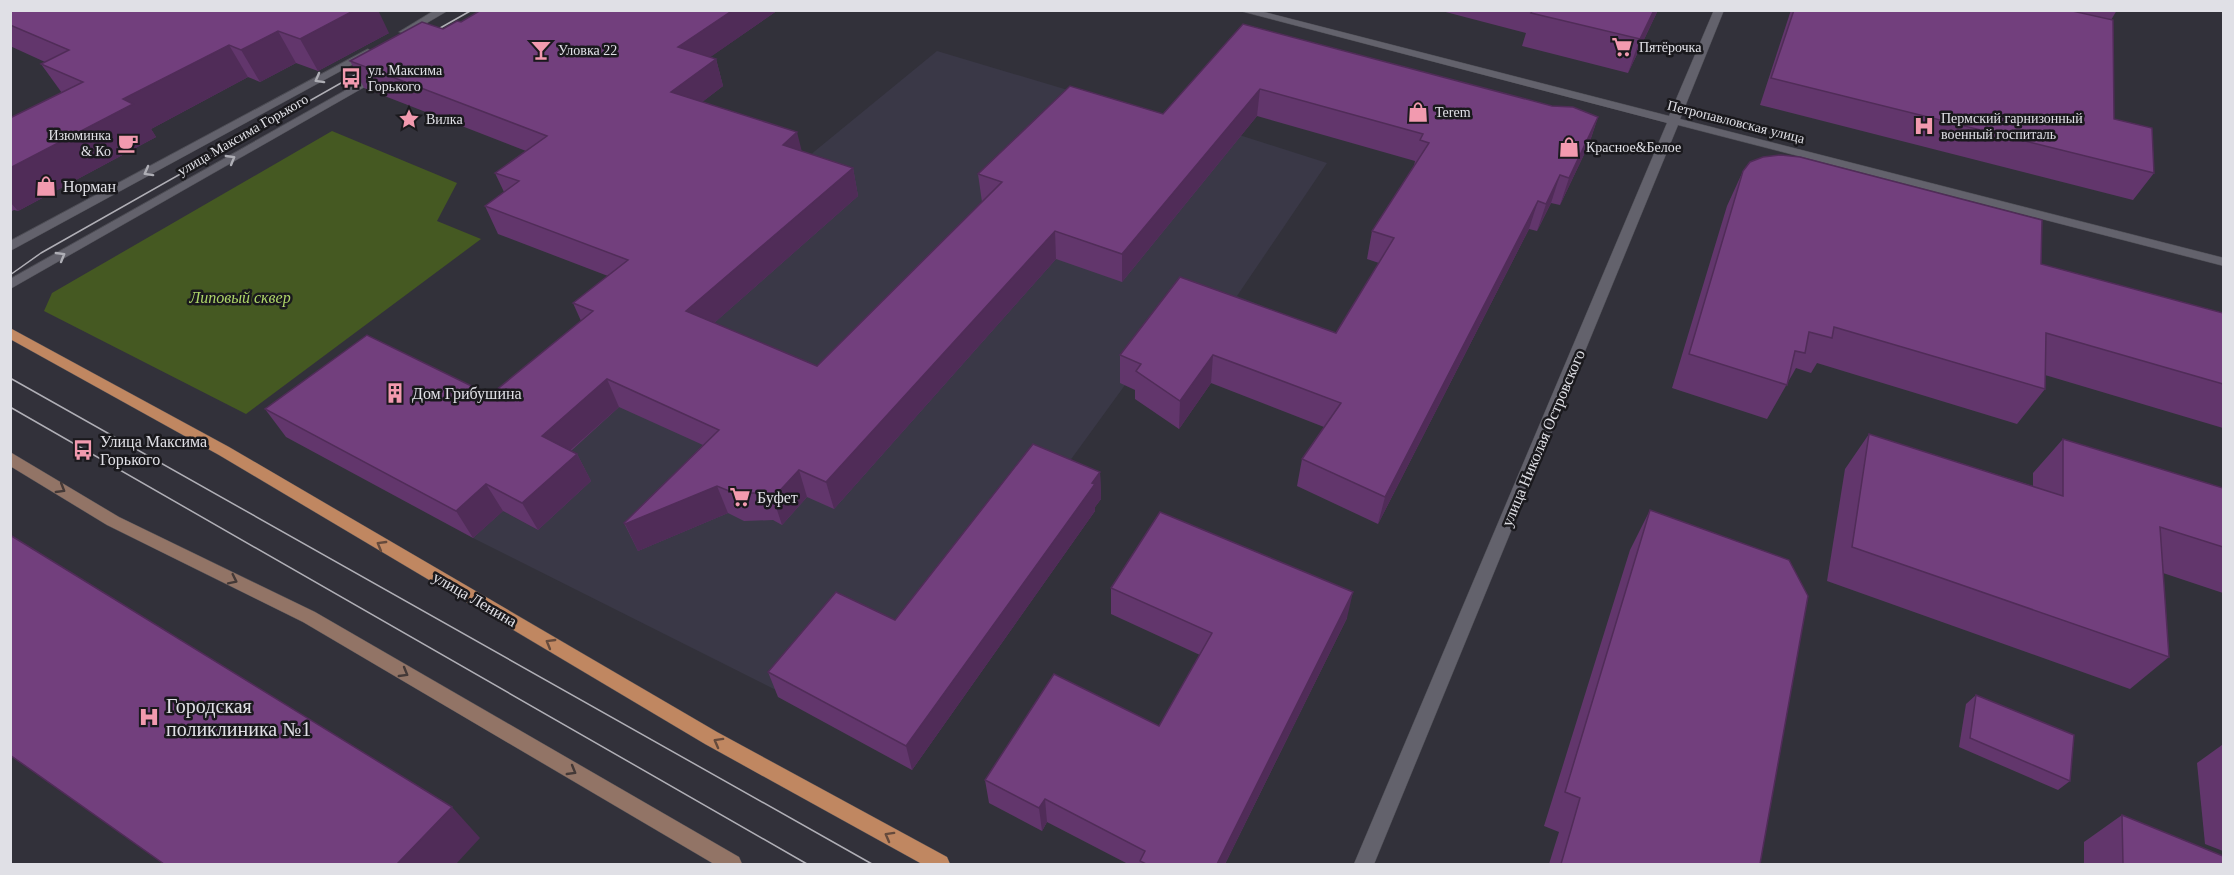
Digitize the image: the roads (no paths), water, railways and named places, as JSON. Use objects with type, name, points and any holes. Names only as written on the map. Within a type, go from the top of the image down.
[{"type":"main road","name":"улица Ленина","points":[[10,333],[224,451],[711,738],[940,864]]},
{"type":"main road","points":[[10,458],[114,521],[309,617],[732,864]]},
{"type":"street","name":"улица Максима Горького","points":[[10,247],[444,10]]},
{"type":"street","name":"Петропавловская улица","points":[[1242,10],[2223,262]]},
{"type":"street","name":"улица Николая Островского","points":[[1364,864],[1654,173],[1672,121],[1719,10]]},
{"type":"street","name":"улица Максима Горького","points":[[10,285],[390,68]]},
{"type":"tram line","points":[[426,36],[472,10]]},
{"type":"tram line","points":[[10,275],[41,253],[371,66]]},
{"type":"tram line","points":[[10,378],[872,864]]},
{"type":"tram line","points":[[10,407],[807,864]]},
{"type":"place","name":"Пятёрочка","points":[[1622,47]]},
{"type":"place","name":"Уловка 22","points":[[541,50]]},
{"type":"place","name":"ул. Максима Горького","points":[[351,78]]},
{"type":"place","name":"Terem","points":[[1418,112]]},
{"type":"place","name":"Вилка","points":[[409,119]]},
{"type":"place","name":"Пермский гарнизонный военный госпиталь","points":[[1924,126]]},
{"type":"place","name":"Изюминка & Ко","points":[[128,143]]},
{"type":"place","name":"Красное&Белое","points":[[1569,147]]},
{"type":"place","name":"Норман","points":[[46,186]]},
{"type":"place","name":"Дом Грибушина","points":[[395,393]]},
{"type":"place","name":"Улица Максима Горького","points":[[83,450]]},
{"type":"place","name":"Буфет","points":[[740,497]]},
{"type":"place","name":"Городская поликлиника №1","points":[[149,717]]},
{"type":"park label","name":"Липовый сквер","points":[[240,297]]}]
